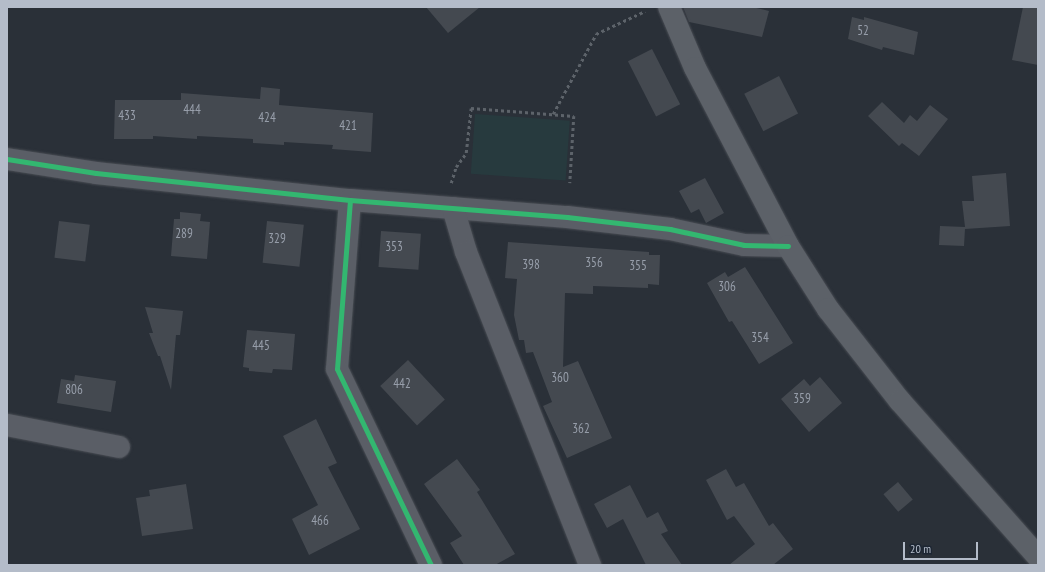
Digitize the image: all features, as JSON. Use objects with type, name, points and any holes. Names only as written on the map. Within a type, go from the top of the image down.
[{"type":"main road","points":[[660,8],[695,68],[788,246],[828,310],[900,401],[1038,557]]},
{"type":"street","points":[[7,159],[96,173],[350,200],[583,218],[670,229],[744,245],[788,246]]},
{"type":"street","points":[[350,200],[337,369],[431,565]]},
{"type":"street","points":[[452,208],[466,252],[590,565]]},
{"type":"street","points":[[7,425],[119,447]]},
{"type":"path","points":[[553,114],[596,34],[660,8]]},
{"type":"path","points":[[452,208],[453,173],[466,153],[471,108],[574,116],[570,183]]},
{"type":"green space","points":[[475,114],[570,121],[566,180],[471,174]]},
{"type":"building","points":[[426,7],[480,7],[448,33]]},
{"type":"building","points":[[683,7],[752,7],[769,11],[762,37],[689,22]]},
{"type":"building","points":[[1023,7],[1038,7],[1038,65],[1012,60]]},
{"type":"building","points":[[852,17],[864,20],[864,17],[918,32],[914,55],[883,47],[882,50],[848,39]]},
{"type":"building","points":[[652,49],[680,104],[656,117],[628,61]]},
{"type":"building","points":[[779,76],[798,113],[763,131],[744,94]]},
{"type":"building","points":[[261,87],[280,89],[279,105],[373,113],[371,152],[332,149],[333,145],[284,142],[284,145],[253,143],[253,139],[197,136],[197,139],[153,136],[153,139],[114,139],[115,100],[181,100],[181,93],[260,99]]},
{"type":"building","points":[[882,102],[904,123],[910,115],[917,121],[930,105],[948,119],[919,156],[902,143],[899,146],[868,116]]},
{"type":"building","points":[[1006,173],[1010,226],[965,229],[964,246],[939,245],[940,226],[965,227],[962,201],[974,201],[972,176]]},
{"type":"building","points":[[705,178],[724,213],[706,223],[699,209],[691,213],[679,191]]},
{"type":"building","points":[[180,212],[201,214],[200,221],[210,222],[207,259],[171,256],[174,219],[180,219]]},
{"type":"building","points":[[59,221],[90,225],[85,262],[54,258]]},
{"type":"building","points":[[267,221],[304,225],[299,267],[263,263]]},
{"type":"building","points":[[381,231],[421,234],[418,270],[378,267]]},
{"type":"building","points":[[508,242],[649,252],[649,255],[660,255],[659,285],[648,284],[648,288],[593,286],[593,294],[565,293],[563,367],[578,361],[612,438],[567,458],[543,406],[552,402],[533,352],[526,353],[524,340],[519,340],[514,315],[517,279],[505,278]]},
{"type":"building","points":[[745,267],[793,343],[759,364],[732,321],[729,322],[707,283],[725,272],[728,277]]},
{"type":"building","points":[[145,307],[183,311],[180,335],[176,335],[171,390],[160,356],[158,356],[149,333],[153,333]]},
{"type":"building","points":[[247,330],[295,334],[292,370],[273,369],[272,373],[249,371],[249,368],[243,367]]},
{"type":"building","points":[[408,360],[445,399],[417,425],[380,386]]},
{"type":"building","points":[[75,375],[116,381],[111,412],[57,403],[61,379],[74,381]]},
{"type":"building","points":[[820,377],[842,403],[809,432],[781,399],[804,379],[810,386]]},
{"type":"building","points":[[316,419],[337,463],[328,467],[360,529],[309,555],[292,519],[318,505],[283,436]]},
{"type":"building","points":[[457,459],[480,490],[477,492],[515,554],[495,565],[464,565],[450,543],[462,536],[424,484]]},
{"type":"building","points":[[726,469],[736,487],[744,483],[769,526],[773,523],[793,549],[773,565],[729,565],[755,544],[734,516],[727,520],[706,480]]},
{"type":"building","points":[[898,482],[913,500],[898,512],[883,494]]},
{"type":"building","points":[[186,484],[193,529],[142,536],[136,498],[150,496],[149,490]]},
{"type":"building","points":[[630,485],[647,518],[658,512],[668,531],[661,534],[682,565],[646,565],[623,519],[607,528],[594,504]]},
{"type":"cycle path","points":[[7,159],[96,173],[350,200],[567,217],[670,229],[744,245],[788,246]]},
{"type":"cycle path","points":[[350,200],[337,369],[431,565]]}]
